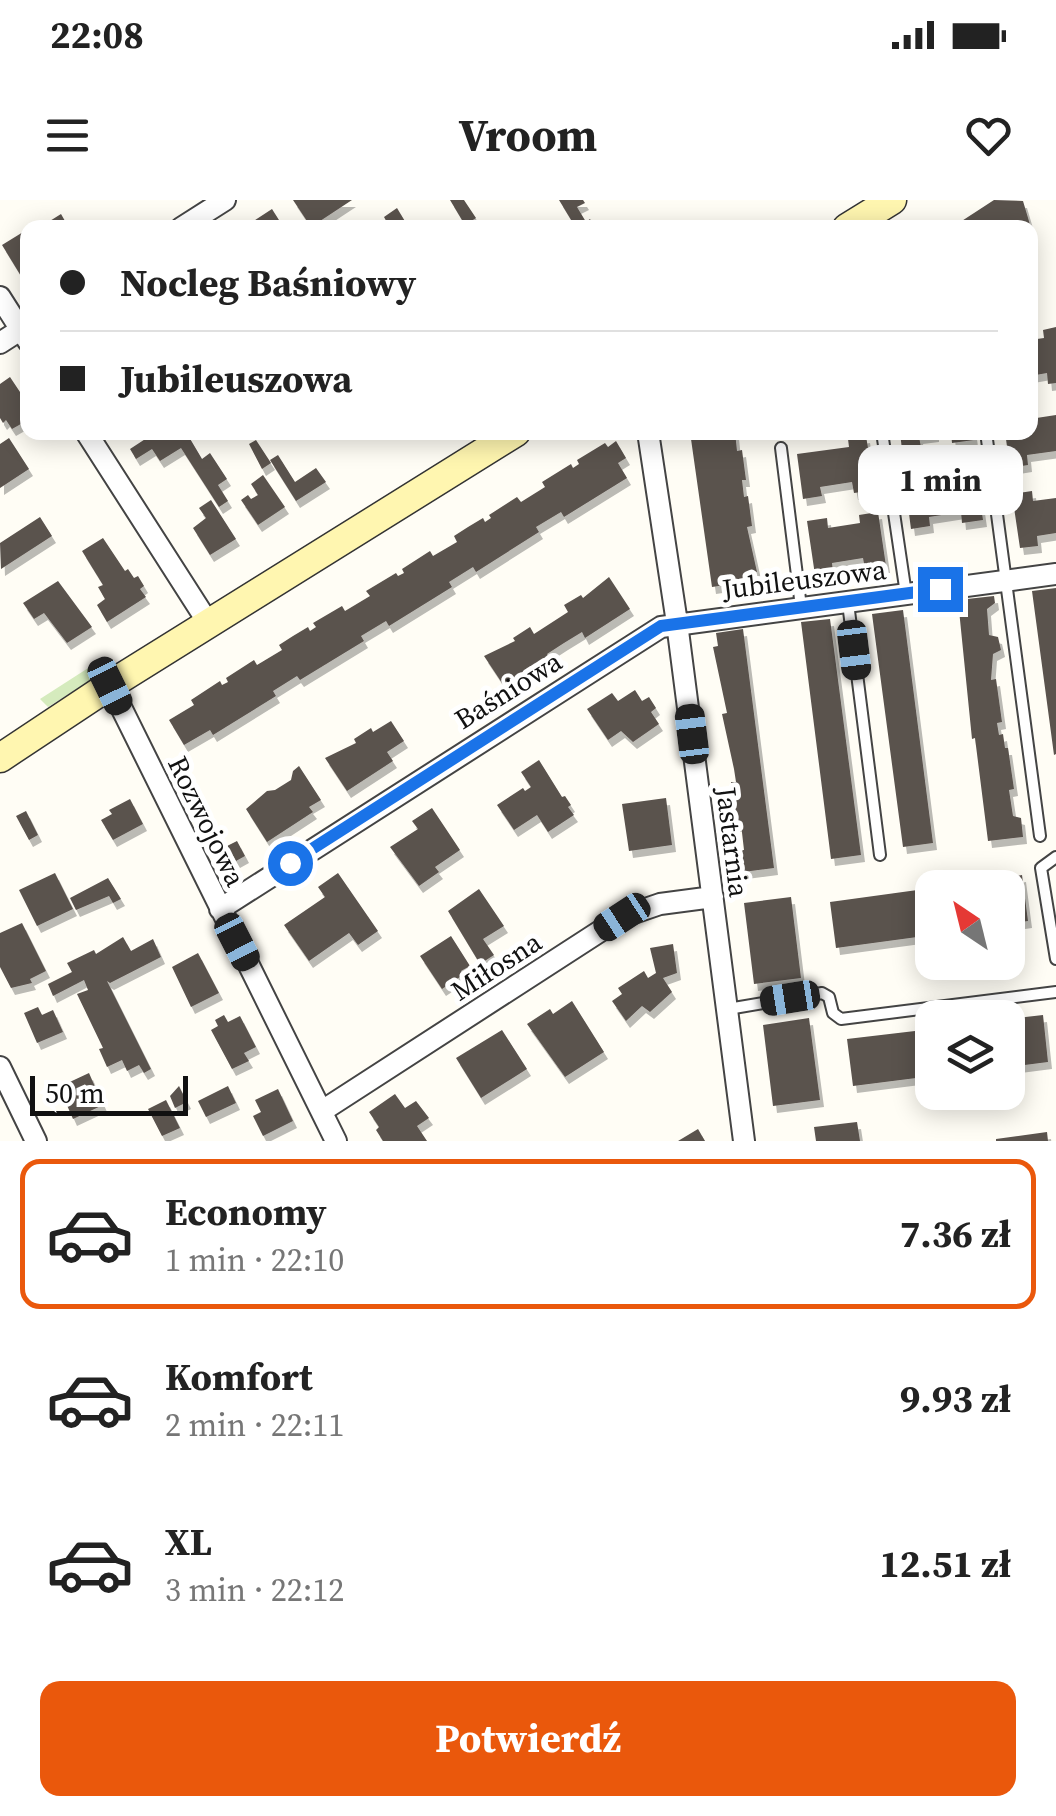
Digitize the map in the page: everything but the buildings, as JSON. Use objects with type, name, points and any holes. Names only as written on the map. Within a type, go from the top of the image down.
[{"type":"street","points":[[194,220],[225,200]]},
{"type":"street","points":[[860,220],[892,200]]},
{"type":"street","points":[[0,297],[20,325]]},
{"type":"street","points":[[91,440],[209,624]]},
{"type":"street","points":[[0,758],[503,440]]},
{"type":"street","name":"Jastarnia","points":[[649,440],[678,622],[744,1141]]},
{"type":"street","name":"Jubileuszowa","points":[[678,622],[1056,574]]},
{"type":"street","name":"Baśniowa","points":[[220,909],[654,630],[678,622]]},
{"type":"street","name":"Rozwojowa","points":[[110,686],[336,1141]]},
{"type":"street","name":"Miłosna","points":[[322,1111],[622,917],[660,904],[713,896]]},
{"type":"street","points":[[0,1068],[36,1141]]},
{"type":"lane","points":[[883,440],[906,594]]},
{"type":"lane","points":[[987,440],[1040,836]]},
{"type":"lane","points":[[781,448],[801,607]]},
{"type":"lane","points":[[848,601],[880,855]]},
{"type":"lane","points":[[1056,857],[1042,868],[1056,959]]},
{"type":"lane","points":[[727,1009],[822,993],[830,997],[833,1012],[841,1020],[1056,992]]},
{"type":"green space","points":[[96,663],[105,677],[87,689],[83,685],[48,707],[40,699]]},
{"type":"route","points":[[290,863],[661,626],[940,589]]}]
